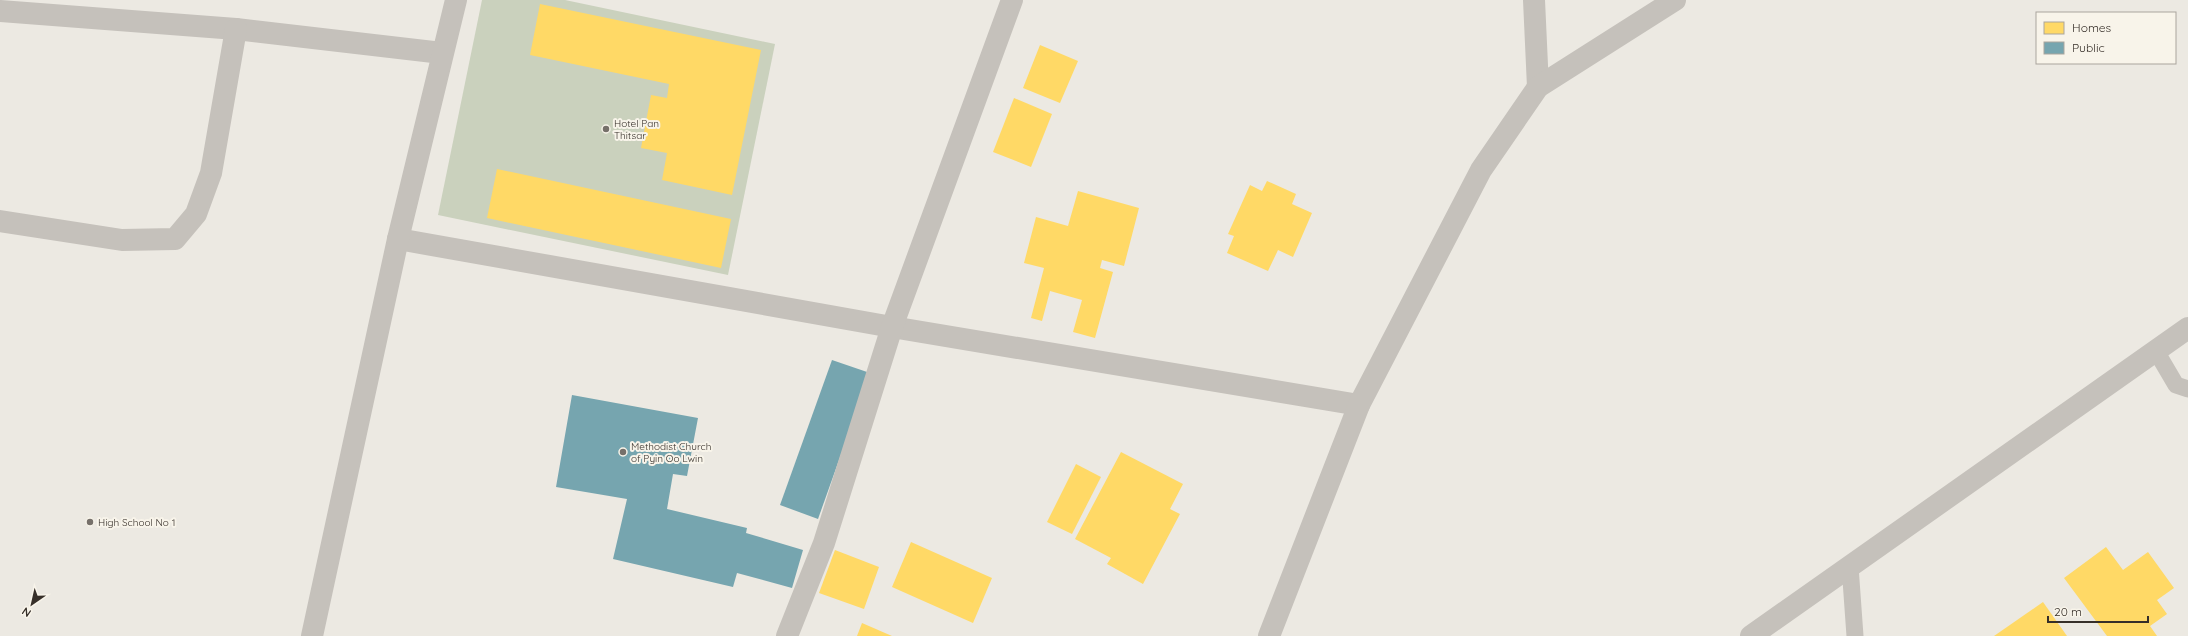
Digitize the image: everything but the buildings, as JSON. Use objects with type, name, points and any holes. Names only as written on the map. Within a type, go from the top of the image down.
[{"type":"street","points":[[312,636],[398,239],[456,0]]},
{"type":"street","points":[[786,636],[824,542],[892,326],[1012,0]]},
{"type":"street","points":[[1534,0],[1538,87]]},
{"type":"street","points":[[1269,636],[1359,405],[1481,170],[1538,87],[1675,0]]},
{"type":"street","points":[[0,12],[236,29],[442,53]]},
{"type":"street","points":[[0,221],[122,240],[175,239],[196,214],[211,173],[236,29]]},
{"type":"street","points":[[398,239],[892,326],[1359,405]]},
{"type":"street","points":[[1751,636],[2188,328]]},
{"type":"lane","points":[[2156,351],[2176,384],[2188,389]]},
{"type":"lane","points":[[1850,566],[1855,636]]},
{"type":"green space","name":"Hotel Pan Thitsar","points":[[482,0],[565,0],[775,44],[728,275],[438,215]]},
{"type":"place","name":"Hotel Pan Thitsar","points":[[606,129]]},
{"type":"place","name":"Methodist Church of Pyin Oo Lwin","points":[[623,452]]},
{"type":"place","name":"High School No 1","points":[[90,522]]}]
